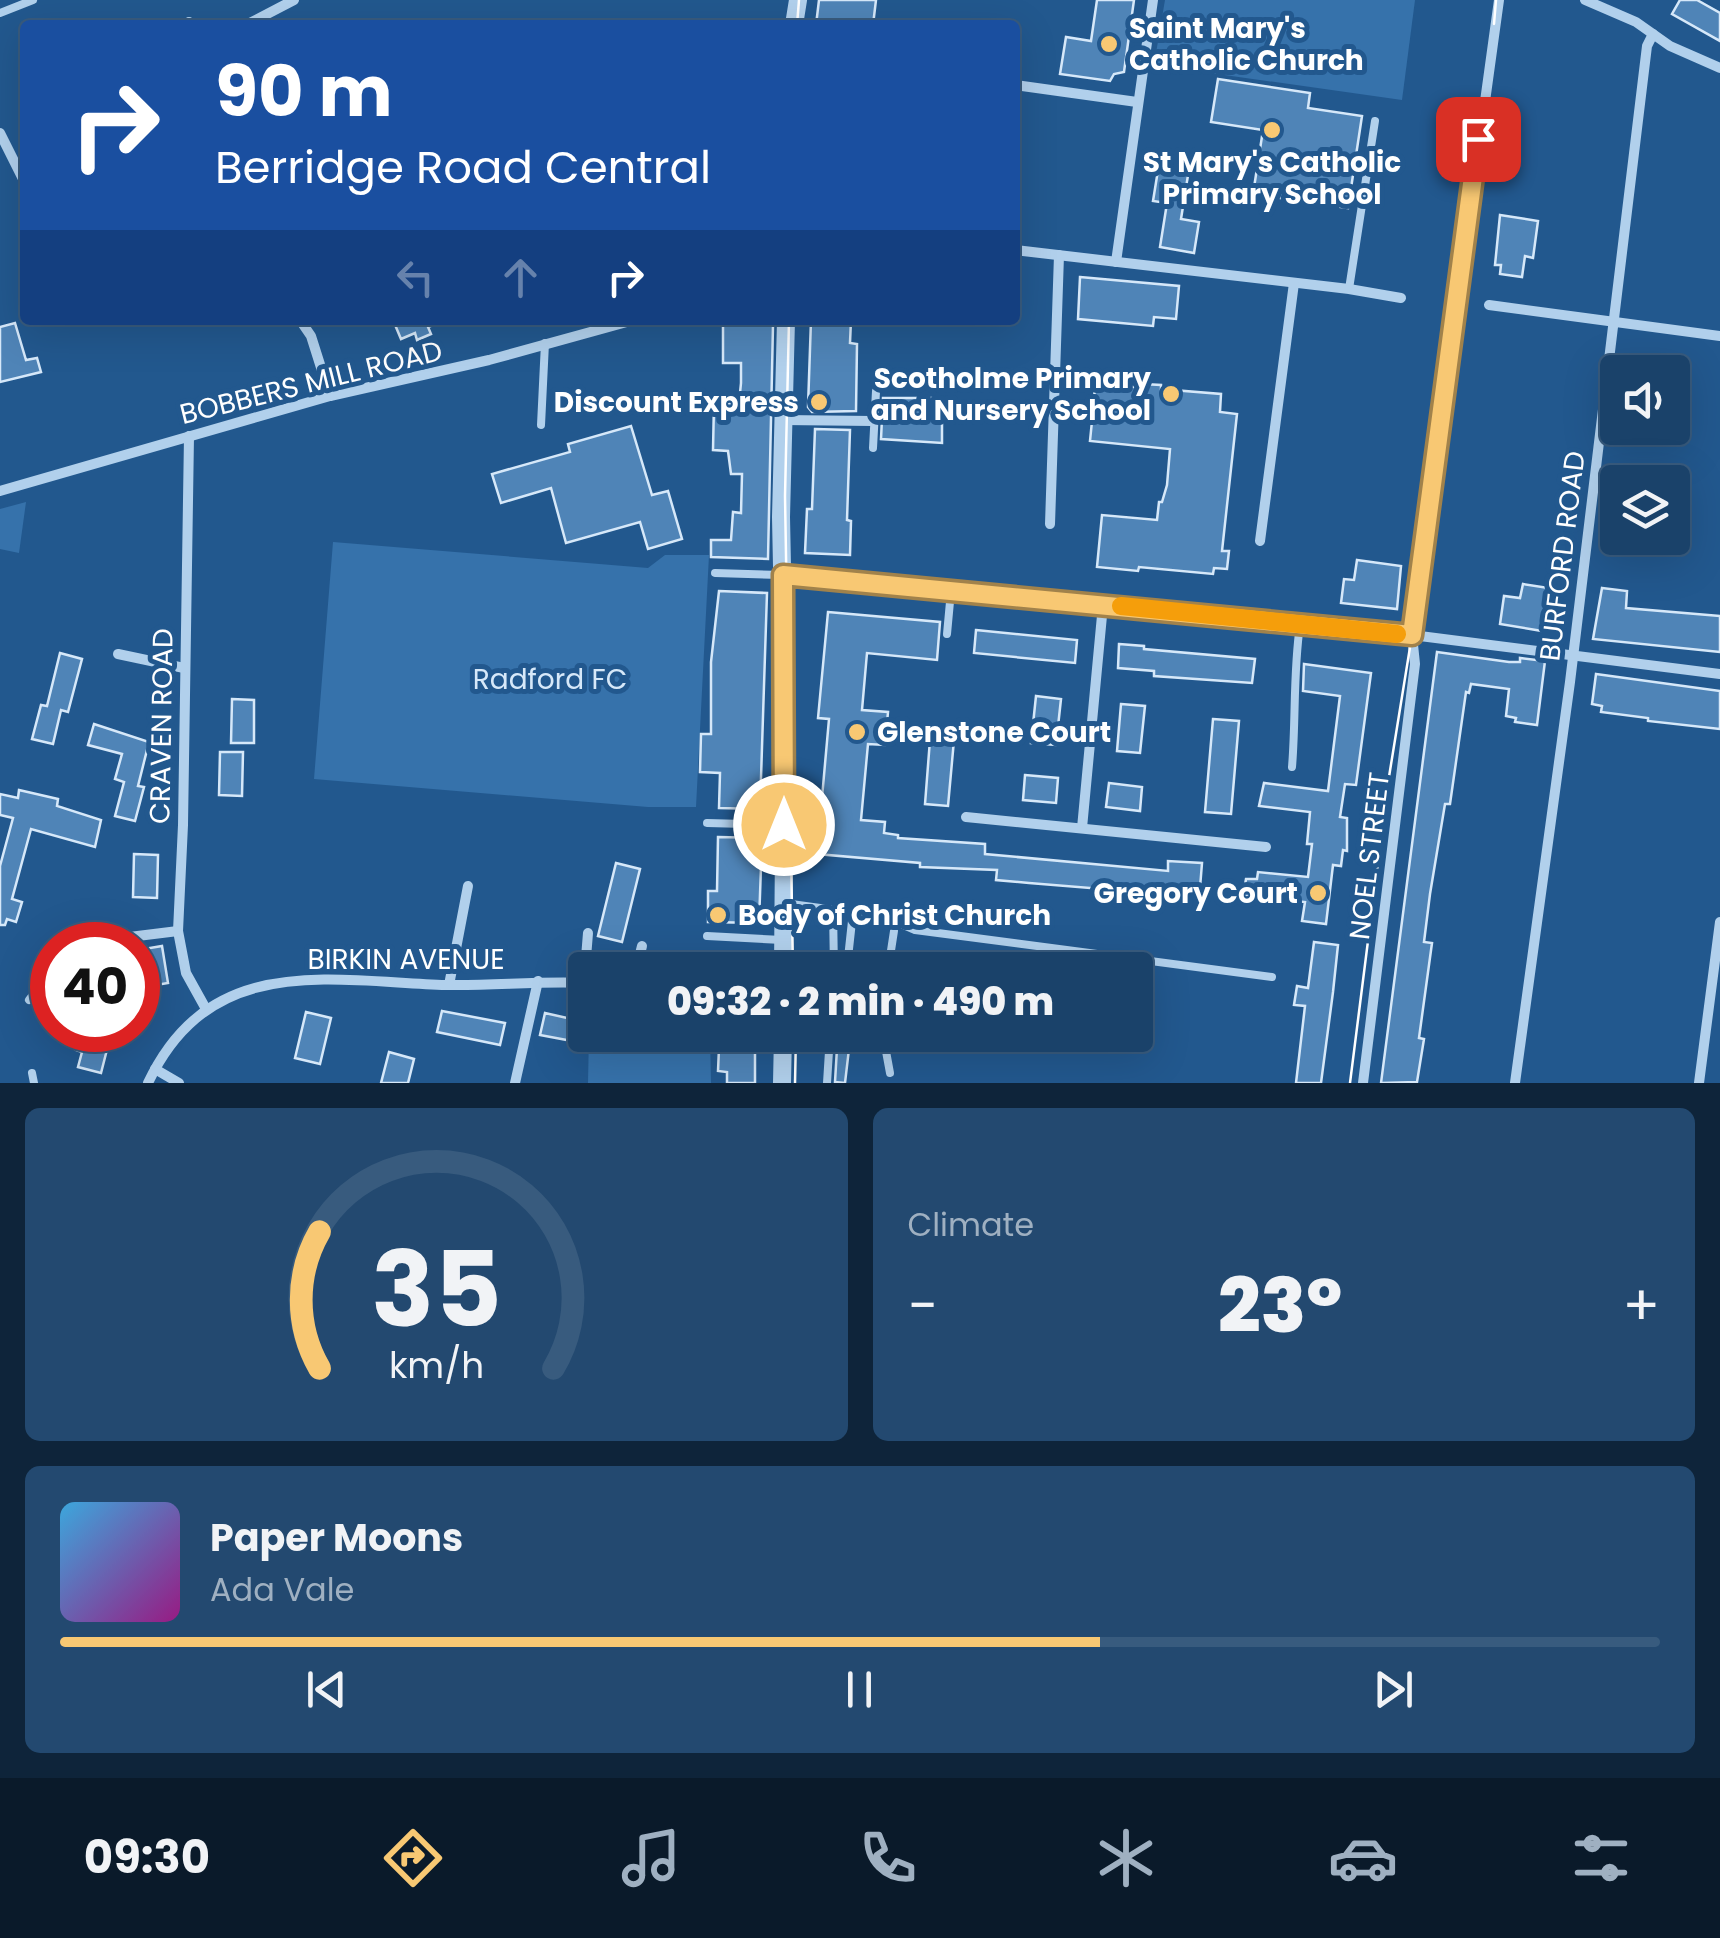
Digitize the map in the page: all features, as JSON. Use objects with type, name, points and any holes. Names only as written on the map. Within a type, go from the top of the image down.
[{"type":"street","points":[[256,20],[294,0]]},
{"type":"street","points":[[1116,262],[1153,0]]},
{"type":"street","name":"NOEL STREET","points":[[1363,1083],[1415,664],[1412,635],[1499,0]]},
{"type":"street","points":[[1585,0],[1636,22],[1670,46],[1720,68]]},
{"type":"street","name":"BURFORD ROAD","points":[[1515,1083],[1573,655],[1647,46],[1652,34]]},
{"type":"street","points":[[1020,86],[1137,102]]},
{"type":"street","points":[[0,134],[20,172]]},
{"type":"street","points":[[1020,251],[1402,298]]},
{"type":"street","points":[[1050,524],[1059,255]]},
{"type":"street","points":[[1260,541],[1294,282]]},
{"type":"street","points":[[1490,305],[1720,336]]},
{"type":"street","points":[[303,325],[311,336],[330,396]]},
{"type":"street","name":"BOBBERS MILL ROAD","points":[[0,491],[330,396],[490,360],[595,325]]},
{"type":"street","points":[[783,952],[782,420],[786,325]]},
{"type":"street","points":[[782,420],[872,421]]},
{"type":"street","name":"CRAVEN ROAD","points":[[189,436],[178,931],[186,973],[206,1010]]},
{"type":"street","points":[[783,575],[1412,635],[1720,674]]},
{"type":"street","points":[[1082,828],[1103,604]]},
{"type":"street","points":[[118,654],[184,668]]},
{"type":"street","points":[[966,818],[1266,846]]},
{"type":"street","points":[[448,985],[468,886]]},
{"type":"street","points":[[1699,1083],[1720,922]]},
{"type":"street","points":[[160,933],[178,931]]},
{"type":"street","points":[[587,952],[588,933]]},
{"type":"street","points":[[640,952],[642,946]]},
{"type":"street","name":"BIRKIN AVENUE","points":[[148,1083],[183,1031],[206,1010],[268,984],[310,978],[448,985],[568,982]]},
{"type":"street","points":[[515,1083],[538,981]]},
{"type":"street","points":[[782,1052],[782,1083]]},
{"type":"street","points":[[155,1069],[178,1083]]},
{"type":"lane","points":[[0,13],[33,0]]},
{"type":"lane","points":[[1349,289],[1376,121]]},
{"type":"lane","points":[[540,425],[545,343]]},
{"type":"lane","points":[[873,448],[876,391]]},
{"type":"lane","points":[[715,572],[783,575]]},
{"type":"lane","points":[[947,634],[951,590]]},
{"type":"lane","points":[[1292,767],[1292,702],[1300,624]]},
{"type":"lane","points":[[707,823],[784,825]]},
{"type":"lane","points":[[783,903],[886,917],[915,930],[1272,978]]},
{"type":"lane","points":[[833,909],[836,952]]},
{"type":"lane","points":[[849,952],[852,912]]},
{"type":"lane","points":[[891,952],[894,931]]},
{"type":"lane","points":[[707,936],[783,940]]},
{"type":"lane","points":[[827,1083],[829,1052]]},
{"type":"lane","points":[[886,1052],[890,1072]]},
{"type":"green space","points":[[1165,0],[1415,0],[1402,100],[1154,65]]},
{"type":"green space","points":[[26,502],[19,553],[0,549],[0,509]]},
{"type":"green space","name":"Radford FC","points":[[333,542],[648,568],[665,555],[709,555],[696,807],[648,807],[314,779]]},
{"type":"green space","points":[[589,1052],[710,1052],[711,1083],[588,1083]]},
{"type":"building","points":[[819,0],[876,0],[874,20],[817,20]]},
{"type":"building","name":"Saint Mary's Catholic Church","points":[[1097,0],[1134,0],[1124,72],[1114,74],[1110,81],[1060,74],[1066,37],[1091,41]]},
{"type":"building","points":[[1680,0],[1697,0],[1720,13],[1720,41],[1672,14]]},
{"type":"building","points":[[1218,79],[1310,93],[1308,108],[1362,116],[1348,208],[1253,194],[1263,130],[1211,122]]},
{"type":"building","points":[[1159,164],[1189,169],[1181,219],[1199,222],[1194,253],[1160,247],[1167,203],[1153,201]]},
{"type":"building","points":[[1500,215],[1538,221],[1533,258],[1525,256],[1522,277],[1500,274],[1501,265],[1495,265]]},
{"type":"building","points":[[1080,277],[1179,286],[1176,319],[1154,317],[1153,326],[1078,319]]},
{"type":"building","points":[[15,323],[26,360],[37,358],[41,372],[0,382],[0,327]]},
{"type":"building","points":[[395,325],[433,325],[428,327],[431,334],[417,340],[415,333],[401,339]]},
{"type":"building","points":[[723,325],[773,325],[768,559],[711,557],[711,540],[731,540],[733,512],[741,513],[742,474],[731,474],[728,451],[713,450],[714,403],[739,403],[741,363],[723,363]]},
{"type":"building","points":[[811,325],[851,325],[850,343],[857,344],[856,411],[812,412],[808,407]]},
{"type":"building","points":[[1143,384],[1221,394],[1220,412],[1237,414],[1222,551],[1229,551],[1227,569],[1214,568],[1213,574],[1097,567],[1102,515],[1157,520],[1159,502],[1167,485],[1170,449],[1090,441],[1089,420],[1096,386],[1125,389],[1142,388]]},
{"type":"building","points":[[883,398],[937,398],[942,443],[881,439]]},
{"type":"building","points":[[631,426],[652,495],[668,491],[682,539],[648,549],[640,522],[566,543],[551,488],[501,503],[492,474],[570,452],[568,444]]},
{"type":"building","points":[[815,429],[850,430],[850,555],[805,553],[807,509],[812,509]]},
{"type":"building","points":[[1357,560],[1401,566],[1397,609],[1341,603],[1344,579],[1354,580]]},
{"type":"building","points":[[1523,584],[1555,589],[1548,632],[1500,624],[1504,596],[1520,598]]},
{"type":"building","points":[[1602,588],[1627,591],[1626,608],[1720,616],[1720,652],[1593,639]]},
{"type":"building","points":[[719,591],[767,593],[760,809],[719,808],[720,773],[700,772],[701,734],[711,734],[711,662]]},
{"type":"building","name":"Glenstone Court","points":[[828,612],[940,622],[937,660],[867,653],[862,710],[888,712],[885,745],[868,744],[861,820],[885,822],[884,833],[898,838],[985,844],[985,854],[1168,871],[1168,861],[1202,863],[1200,888],[1152,884],[1151,893],[1029,883],[996,880],[997,870],[920,867],[920,863],[817,854],[829,719],[818,718]]},
{"type":"building","points":[[976,630],[1077,640],[1075,663],[974,653]]},
{"type":"building","points":[[1119,644],[1255,659],[1252,683],[1154,676],[1154,671],[1118,668]]},
{"type":"building","points":[[1437,652],[1509,662],[1520,662],[1520,658],[1545,661],[1537,725],[1515,722],[1516,718],[1506,716],[1509,689],[1471,684],[1469,693],[1466,692],[1450,804],[1445,804],[1430,894],[1424,942],[1432,943],[1417,1082],[1381,1083]]},
{"type":"building","points":[[60,653],[82,659],[68,712],[61,710],[53,744],[32,739],[41,705],[47,706]]},
{"type":"building","points":[[1304,664],[1371,673],[1356,785],[1345,784],[1340,817],[1347,818],[1347,851],[1343,850],[1341,866],[1333,865],[1326,924],[1302,921],[1305,902],[1243,896],[1246,879],[1257,879],[1258,872],[1308,877],[1310,812],[1259,806],[1264,783],[1328,791],[1340,696],[1303,691]]},
{"type":"building","points":[[1596,674],[1720,691],[1720,729],[1601,712],[1602,706],[1592,704]]},
{"type":"building","points":[[1036,696],[1061,699],[1056,745],[1031,743]]},
{"type":"building","points":[[232,699],[254,700],[254,743],[231,743]]},
{"type":"building","points":[[1121,704],[1145,706],[1140,753],[1117,751]]},
{"type":"building","points":[[1213,719],[1239,721],[1231,814],[1205,812]]},
{"type":"building","points":[[94,724],[149,742],[138,786],[144,787],[135,821],[115,816],[124,782],[115,779],[122,754],[88,745]]},
{"type":"building","points":[[931,727],[955,729],[948,806],[925,804]]},
{"type":"building","points":[[220,752],[243,752],[242,796],[219,795]]},
{"type":"building","points":[[1025,775],[1058,778],[1056,803],[1023,800]]},
{"type":"building","points":[[1109,783],[1142,787],[1140,811],[1106,807]]},
{"type":"building","points":[[19,790],[58,799],[57,806],[101,820],[95,847],[31,829],[12,899],[22,902],[16,922],[7,919],[5,925],[0,925],[0,866],[13,818],[0,815],[0,794],[18,798]]},
{"type":"building","points":[[718,837],[762,838],[759,923],[708,922],[708,891],[717,891]]},
{"type":"building","points":[[134,854],[158,855],[157,898],[133,897]]},
{"type":"building","points":[[616,863],[640,869],[622,942],[598,936]]},
{"type":"building","points":[[1314,942],[1338,945],[1333,992],[1321,1083],[1296,1083],[1305,1006],[1294,1005],[1297,986],[1308,988]]},
{"type":"building","points":[[160,946],[168,983],[160,984]]},
{"type":"building","points":[[442,1011],[505,1023],[500,1045],[437,1032]]},
{"type":"building","points":[[306,1012],[331,1018],[320,1064],[295,1058]]},
{"type":"building","points":[[545,1013],[568,1018],[568,1040],[540,1035]]},
{"type":"building","points":[[82,1052],[106,1052],[101,1073],[78,1067]]},
{"type":"building","points":[[389,1052],[414,1059],[408,1083],[381,1083]]},
{"type":"building","points":[[719,1052],[755,1052],[755,1083],[727,1083],[727,1072],[718,1071]]},
{"type":"building","points":[[837,1052],[849,1052],[845,1083],[835,1082]]},
{"type":"tram line","points":[[797,20],[799,0]]},
{"type":"tram line","points":[[1494,24],[1496,0]]},
{"type":"tram line","points":[[789,325],[785,496],[793,952]]},
{"type":"tram line","points":[[1350,1083],[1388,783],[1412,635]]},
{"type":"tram line","points":[[795,1083],[796,1052]]},
{"type":"slow traffic","points":[[1121,606],[1397,634]]},
{"type":"place","name":"Saint Mary's Catholic Church","points":[[1109,44]]},
{"type":"place","name":"St Mary's Catholic Primary School","points":[[1272,130]]},
{"type":"place","name":"Scotholme Primary and Nursery School","points":[[1171,394]]},
{"type":"place","name":"Discount Express","points":[[819,402]]},
{"type":"place","name":"Glenstone Court","points":[[857,732]]},
{"type":"place","name":"Gregory Court","points":[[1318,893]]},
{"type":"place","name":"Body of Christ Church","points":[[718,915]]},
{"type":"route","points":[[784,825],[783,575],[1412,635],[1478,139]]}]
